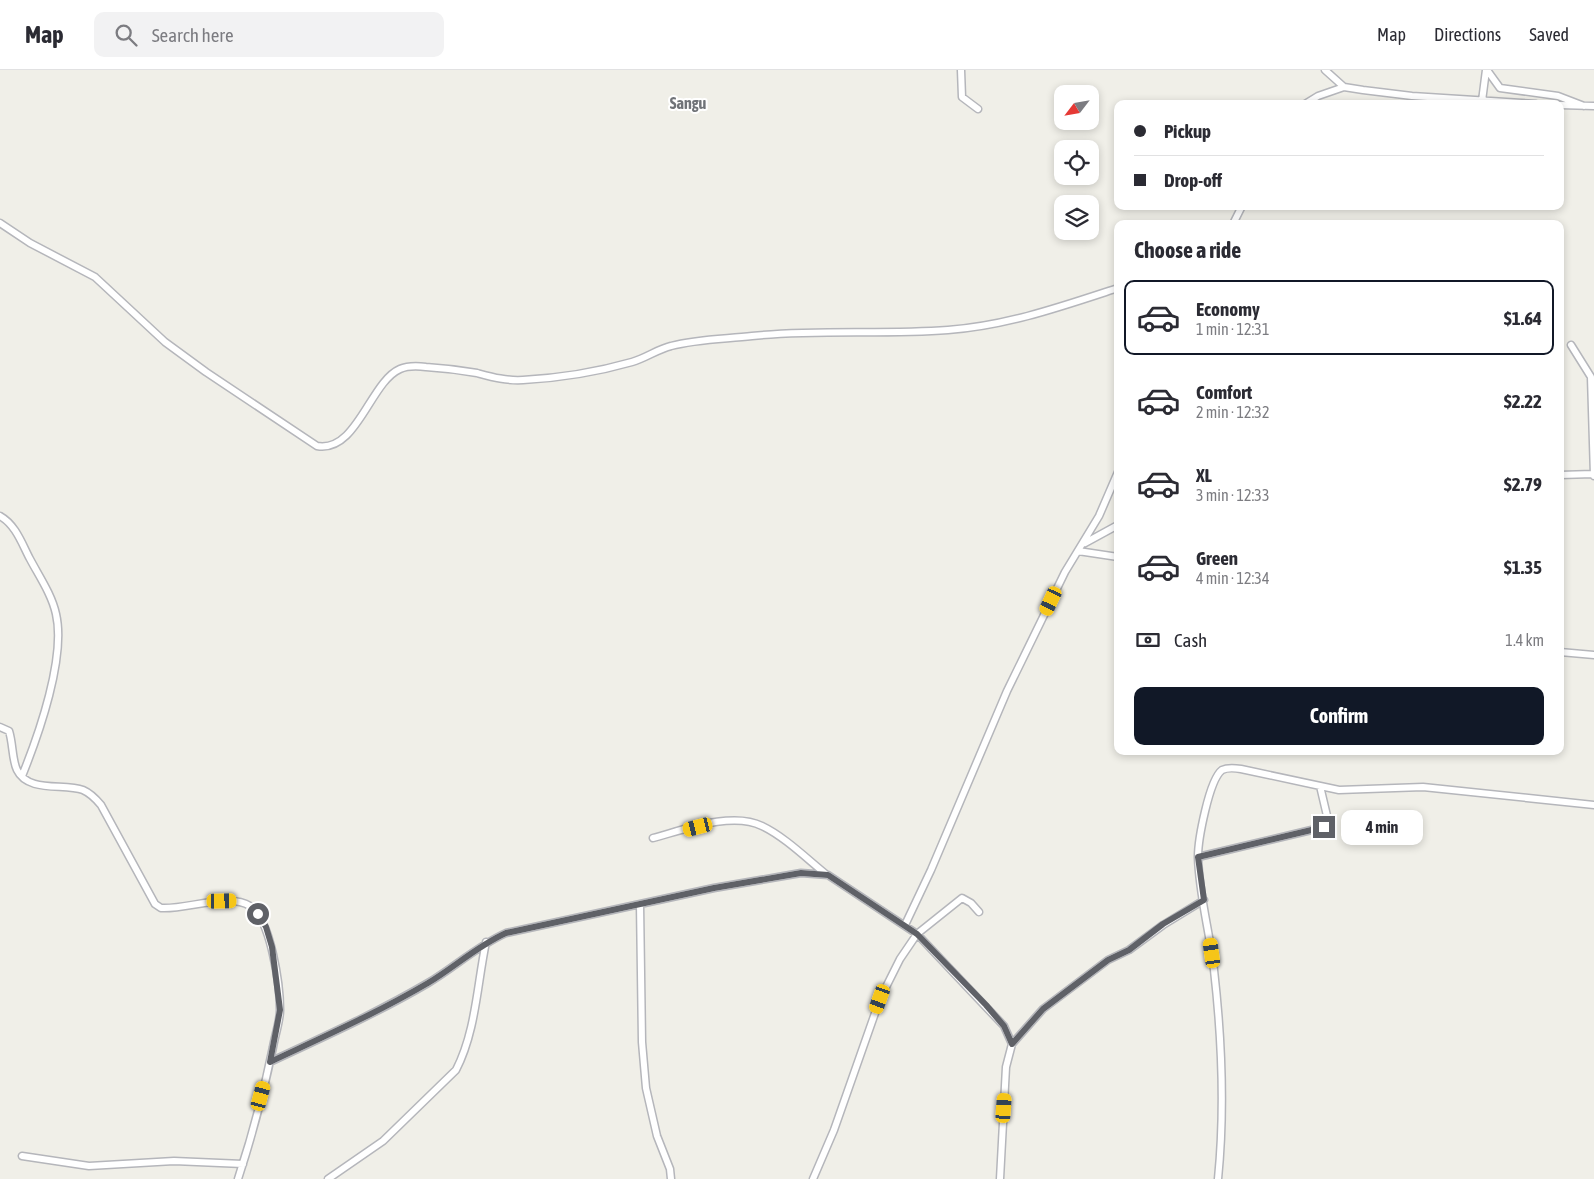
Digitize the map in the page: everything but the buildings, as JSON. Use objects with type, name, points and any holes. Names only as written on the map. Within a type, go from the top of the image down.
[{"type":"street","points":[[961,70],[962,97],[978,109]]},
{"type":"street","points":[[1325,70],[1344,87]]},
{"type":"street","points":[[1482,100],[1486,70]]},
{"type":"street","points":[[1486,70],[1500,88],[1558,96],[1584,106]]},
{"type":"street","points":[[1312,100],[1344,87],[1412,96],[1468,100]]},
{"type":"street","points":[[1564,105],[1594,106]]},
{"type":"street","points":[[0,223],[30,243],[95,277],[165,342],[206,372],[317,446],[325,447],[338,442],[349,432],[386,381],[400,369],[407,367],[425,367],[476,373],[502,380],[522,380],[604,369],[635,362],[677,344],[784,334],[950,330],[1009,320],[1114,289]]},
{"type":"street","points":[[1564,475],[1594,475],[1591,377],[1571,345]]},
{"type":"street","points":[[905,924],[931,870],[1007,691],[1065,572],[1084,543],[1114,480]]},
{"type":"street","points":[[0,516],[13,527],[51,598],[59,626],[60,642],[57,660],[35,744],[22,776]]},
{"type":"street","points":[[1084,543],[1114,527]]},
{"type":"street","points":[[1078,551],[1114,556]]},
{"type":"street","points":[[1564,652],[1594,655]]},
{"type":"street","points":[[0,727],[9,732],[16,768],[22,776],[36,784],[82,790],[93,796],[101,805],[155,904],[160,908],[236,901],[250,906],[258,914],[266,927],[272,947],[280,1010],[270,1062],[238,1179]]},
{"type":"street","points":[[1218,1179],[1223,1128],[1223,1085],[1214,971],[1198,857],[1211,790],[1222,770],[1241,769],[1339,790],[1423,787],[1594,805]]},
{"type":"street","points":[[1198,857],[1324,827],[1328,820],[1320,786]]},
{"type":"street","points":[[653,838],[735,820],[762,826],[828,875],[905,924],[917,934],[986,1005],[1004,1026],[1012,1044]]},
{"type":"street","points":[[270,1062],[371,1014],[430,982],[486,942],[506,933],[640,904],[801,873],[828,875]]},
{"type":"street","points":[[813,1179],[834,1130],[880,999],[900,959],[917,934],[962,898],[971,903],[979,912]]},
{"type":"street","points":[[1000,1179],[1006,1067],[1012,1044],[1043,1009],[1108,960],[1129,950],[1163,924],[1204,900]]},
{"type":"street","points":[[640,904],[642,1042],[646,1088],[657,1136],[670,1168],[671,1179]]},
{"type":"street","points":[[328,1179],[383,1141],[456,1070],[462,1057],[475,1007],[486,942]]},
{"type":"street","points":[[22,1156],[89,1166],[174,1161],[243,1164]]},
{"type":"district","name":"Sangu","points":[[688,103]]},
{"type":"route","points":[[258,914],[266,927],[272,947],[280,1010],[270,1062],[371,1014],[430,982],[486,942],[506,933],[714,888],[801,873],[828,875],[905,924],[986,1005],[1004,1026],[1012,1044],[1043,1009],[1108,960],[1129,950],[1163,924],[1204,900],[1198,857],[1324,827]]}]
